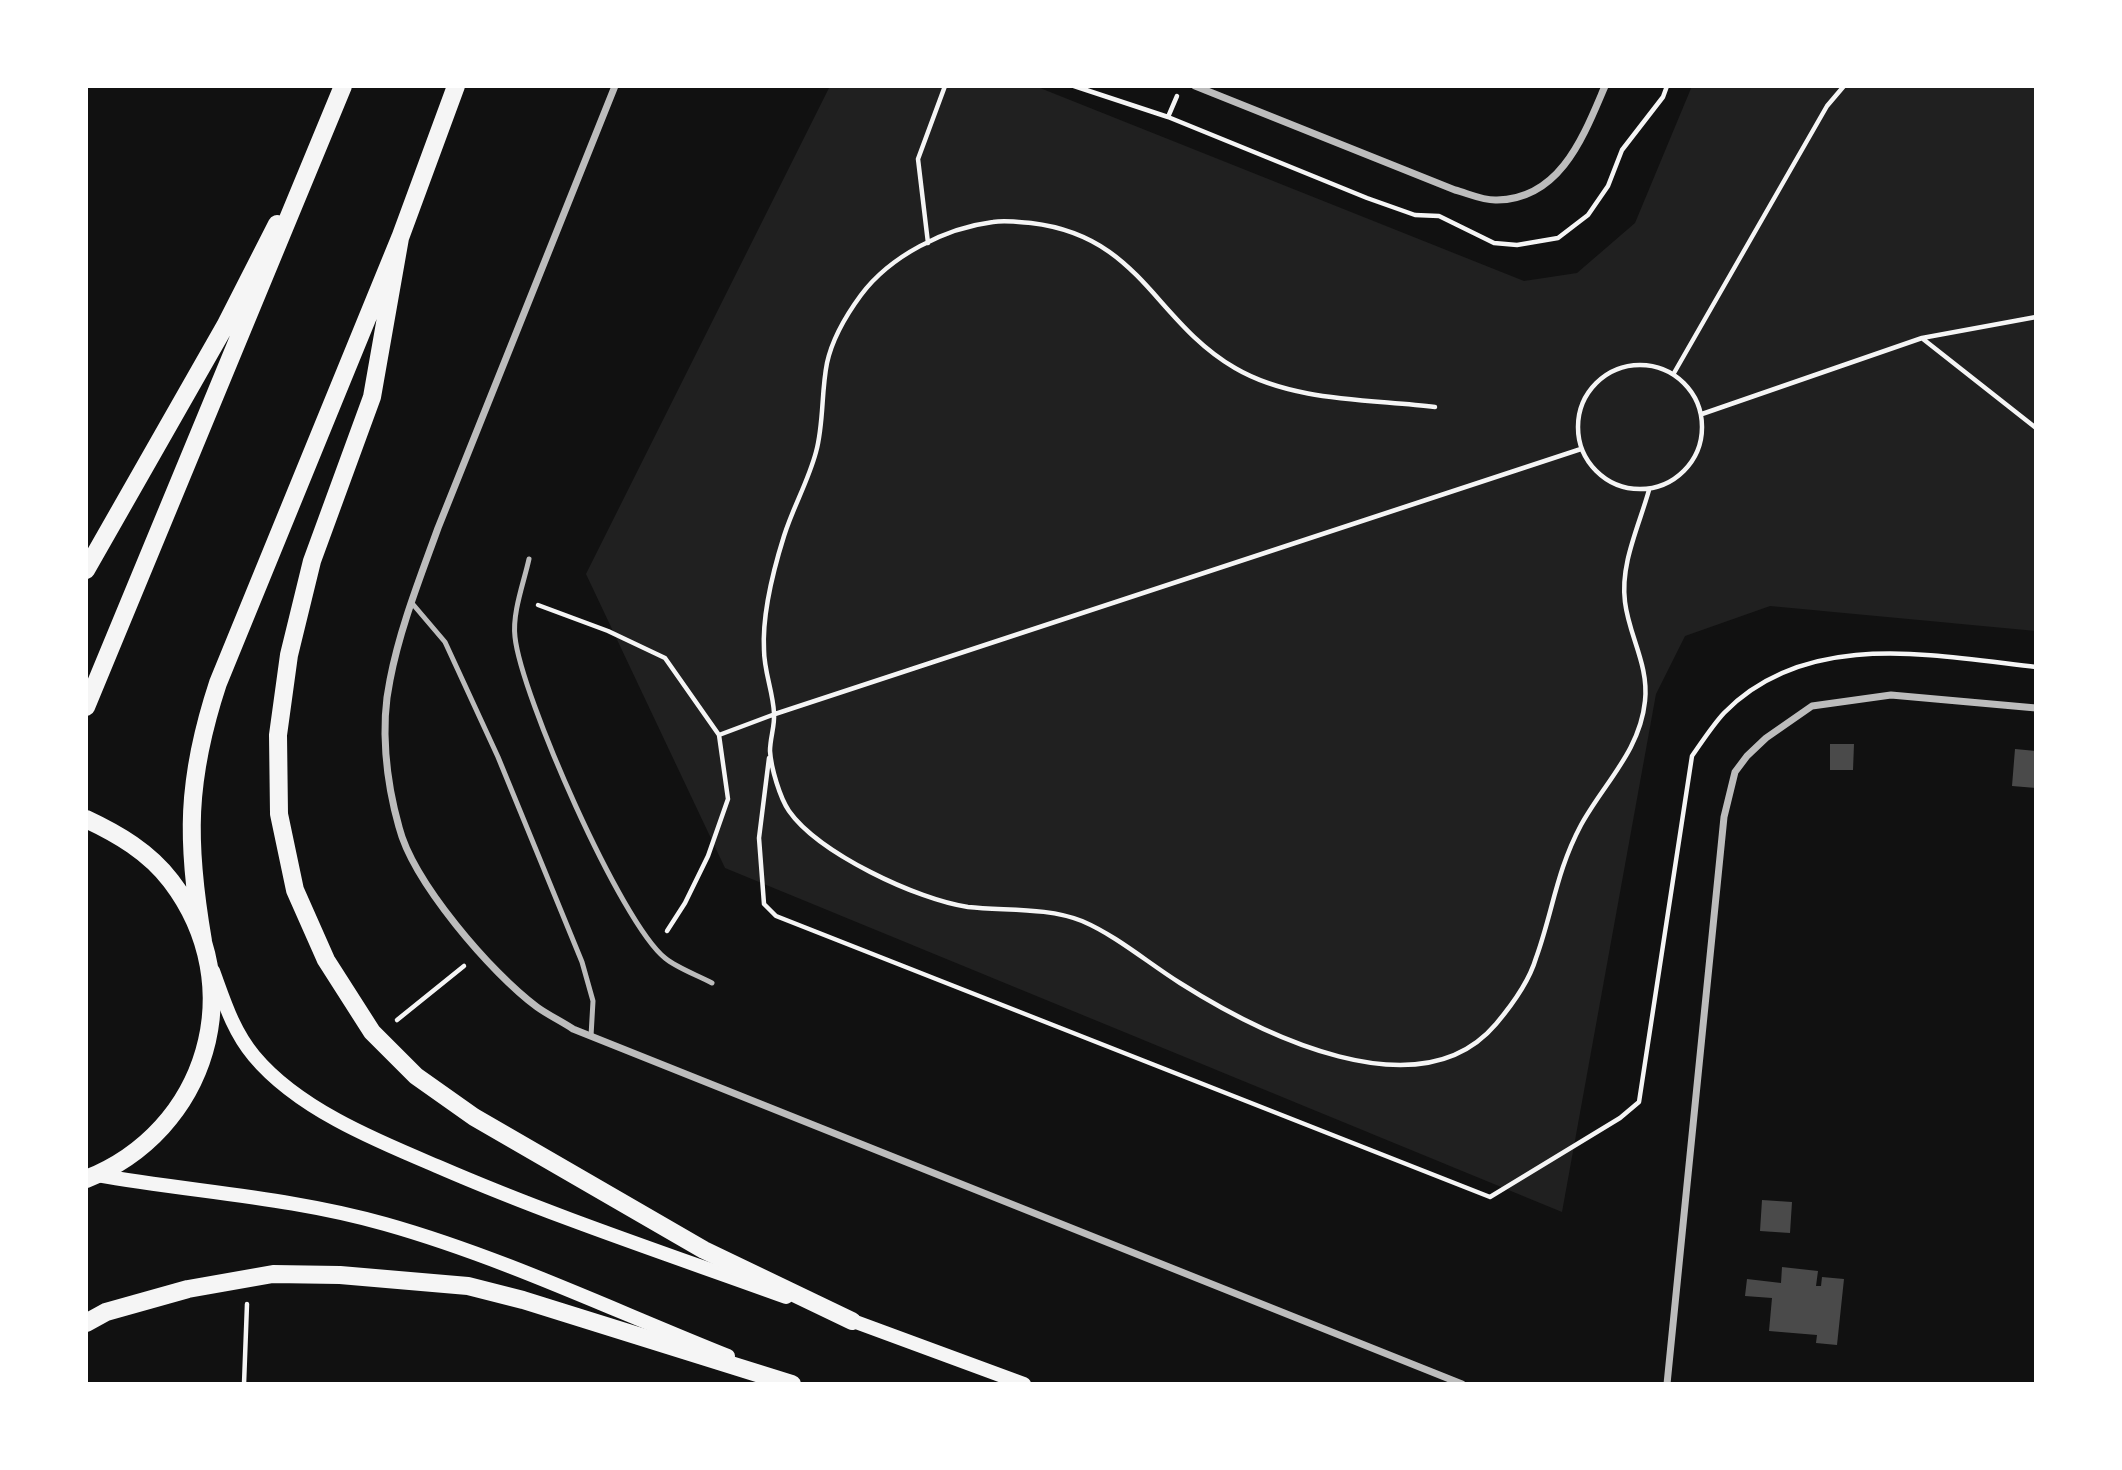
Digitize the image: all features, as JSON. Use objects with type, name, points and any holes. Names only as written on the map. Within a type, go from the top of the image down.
[{"type":"main road","points":[[86,707],[343,86]]},
{"type":"main road","points":[[91,1177],[147,1143],[185,1098],[208,1044],[212,985],[192,876],[190,810],[204,725],[223,671],[400,238],[456,86]]},
{"type":"main road","points":[[86,570],[206,361],[273,231],[307,177]]},
{"type":"main road","points":[[400,238],[372,397],[312,561],[289,655],[278,735],[279,814],[295,890],[326,960],[376,1037],[416,1076],[474,1117],[704,1250],[852,1321]]},
{"type":"main road","points":[[86,819],[117,834],[146,854],[170,879],[190,909],[230,1019],[255,1057],[304,1099],[362,1135],[500,1194],[1024,1384]]},
{"type":"main road","points":[[91,1177],[304,1205],[385,1224],[471,1253],[794,1384]]},
{"type":"main road","points":[[86,1323],[106,1312],[176,1293],[273,1274],[340,1275],[468,1286],[523,1300],[794,1384]]},
{"type":"street","points":[[615,86],[411,601],[389,681],[386,757],[399,830],[421,873],[447,911],[498,973],[537,1007],[591,1036],[1462,1384]]},
{"type":"street","points":[[1195,86],[1455,190],[1496,201],[1538,190],[1572,158],[1605,86]]},
{"type":"street","points":[[1667,1384],[1724,817],[1735,772],[1766,738],[1812,706],[1891,695],[2036,708]]},
{"type":"lane","points":[[529,559],[514,636],[527,687],[580,814],[632,919],[665,958],[712,983]]},
{"type":"lane","points":[[411,601],[445,642],[503,770],[582,962],[593,1001],[591,1036]]},
{"type":"path","points":[[928,243],[918,159],[945,86]]},
{"type":"path","points":[[1074,86],[1168,117]]},
{"type":"path","points":[[1674,373],[1827,106],[1844,86]]},
{"type":"path","points":[[1435,407],[1299,391],[1237,369],[1193,335],[1119,256],[1078,232],[1046,225],[991,222],[928,243],[880,272],[858,299],[828,360],[818,445],[783,537],[767,613],[764,651],[775,714],[759,838],[764,904],[776,916],[1490,1197],[1620,1118],[1639,1102],[1692,757],[1724,713],[1760,684],[1792,667],[1832,657],[1926,654],[2036,667]]},
{"type":"path","points":[[1702,414],[1922,338],[2036,317]]},
{"type":"path","points":[[1922,338],[2036,428]]},
{"type":"path","points":[[1630,365],[1653,365],[1674,373],[1692,390],[1702,414],[1702,439],[1692,463],[1673,481],[1649,490],[1628,489],[1608,481],[1592,467],[1581,449],[1578,427],[1581,405],[1593,386],[1610,372],[1630,365]]},
{"type":"path","points":[[719,736],[775,714],[1581,449]]},
{"type":"path","points":[[770,755],[786,807],[813,838],[896,882],[962,906],[1054,914],[1082,921],[1212,1002],[1292,1040],[1381,1066],[1403,1067],[1447,1058],[1467,1049],[1493,1028],[1525,983],[1536,959],[1564,862],[1583,822],[1634,744],[1646,698],[1645,671],[1626,611],[1625,574],[1649,490]]},
{"type":"path","points":[[520,599],[608,631],[665,658],[719,736],[728,799],[702,868],[685,903],[656,948]]},
{"type":"path","points":[[376,1037],[481,953]]},
{"type":"path","points":[[244,1384],[248,1279]]},
{"type":"shaded area","points":[[830,86],[1035,86],[1524,281],[1577,273],[1635,223],[1692,86],[2036,86],[2036,631],[1770,606],[1685,636],[1656,694],[1562,1212],[725,868],[586,574]]},
{"type":"building","points":[[1830,744],[1854,744],[1853,770],[1830,770]]},
{"type":"building","points":[[2015,749],[2036,751],[2036,788],[2012,786]]},
{"type":"building","points":[[1762,1200],[1792,1202],[1790,1233],[1760,1231]]},
{"type":"building","points":[[1782,1267],[1818,1271],[1816,1286],[1821,1286],[1822,1277],[1844,1279],[1837,1345],[1816,1343],[1817,1335],[1769,1331],[1772,1298],[1745,1296],[1747,1279],[1781,1283]]}]
